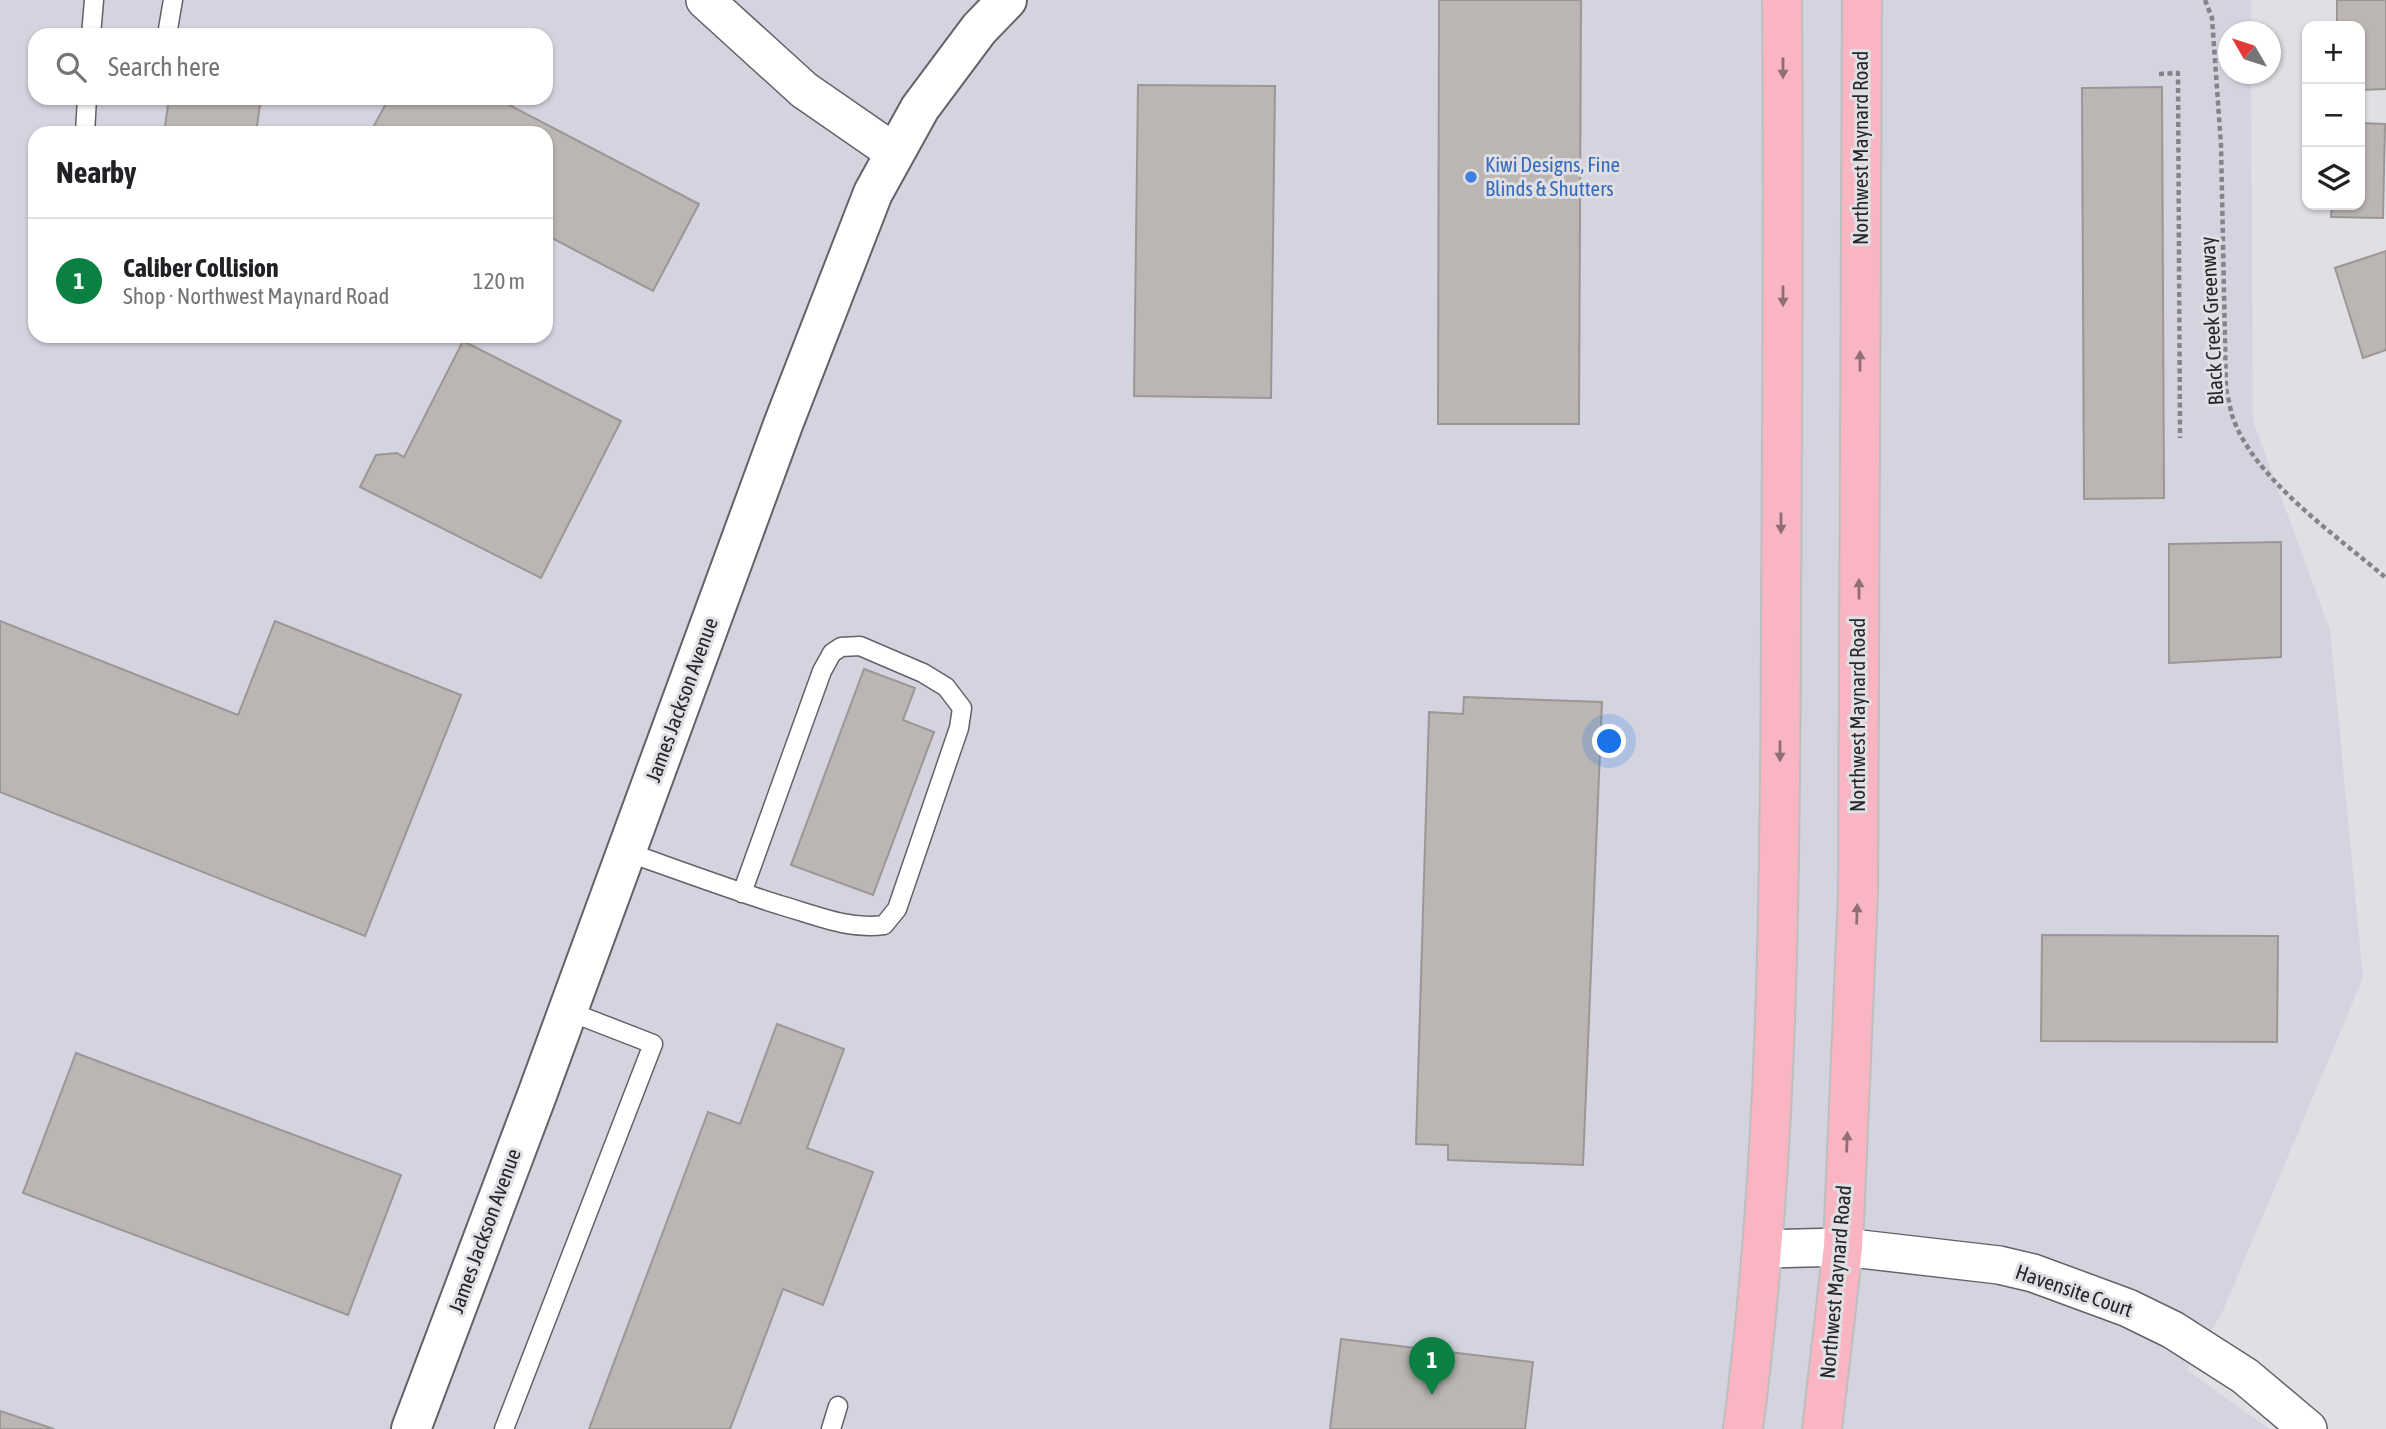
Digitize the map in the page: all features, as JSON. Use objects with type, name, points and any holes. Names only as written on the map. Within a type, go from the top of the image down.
[{"type":"main road","points":[[1744,1429],[1763,1248],[1779,924],[1782,0]]},
{"type":"main road","name":"Northwest Maynard Road","points":[[1822,1429],[1843,1247],[1858,893],[1862,0]]},
{"type":"street","points":[[705,0],[804,90],[895,153]]},
{"type":"street","name":"James Jackson Avenue","points":[[411,1429],[837,283],[873,193],[920,108],[979,29],[1007,0]]},
{"type":"street","name":"Havensite Court","points":[[1763,1248],[1843,1247],[1999,1265],[2033,1273],[2128,1308],[2173,1330],[2245,1376],[2308,1429]]},
{"type":"lane","points":[[92,28],[94,0]]},
{"type":"lane","points":[[168,28],[173,0]]},
{"type":"lane","points":[[85,126],[87,105]]},
{"type":"lane","points":[[627,852],[742,893],[843,924],[866,927],[884,925],[897,909],[960,728],[962,708],[946,687],[923,673],[860,646],[841,647],[832,653],[822,671],[742,893]]},
{"type":"lane","points":[[504,1429],[653,1044],[568,1011]]},
{"type":"lane","points":[[831,1429],[838,1406]]},
{"type":"path","name":"Black Creek Greenway","points":[[2205,0],[2212,18],[2221,145],[2226,389],[2232,416],[2265,471],[2293,499],[2386,578]]},
{"type":"path","points":[[2159,74],[2178,73],[2180,438]]},
{"type":"shaded area","points":[[0,0],[2251,0],[2251,21],[2218,21],[2218,84],[2251,84],[2253,421],[2330,630],[2363,978],[2222,1313],[2187,1370],[2269,1429],[0,1429]]},
{"type":"building","points":[[1439,0],[1581,0],[1579,424],[1438,424]]},
{"type":"building","points":[[2337,0],[2386,0],[2386,89],[2365,90],[2365,21],[2337,21]]},
{"type":"building","points":[[1138,85],[1275,86],[1271,398],[1134,396]]},
{"type":"building","points":[[2162,87],[2164,498],[2084,499],[2082,88]]},
{"type":"building","points":[[168,105],[260,105],[257,126],[165,126]]},
{"type":"building","points":[[385,105],[509,105],[550,126],[374,126]]},
{"type":"building","points":[[2365,123],[2385,124],[2383,218],[2331,217],[2332,210],[2365,210]]},
{"type":"building","points":[[553,128],[699,204],[653,291],[553,239]]},
{"type":"building","points":[[2386,251],[2386,350],[2363,358],[2335,268]]},
{"type":"building","points":[[462,343],[467,343],[621,421],[541,578],[360,487],[376,455],[397,453],[404,457]]},
{"type":"building","points":[[2281,542],[2281,657],[2169,663],[2169,544]]},
{"type":"building","points":[[0,621],[238,715],[275,621],[461,695],[365,936],[0,792]]},
{"type":"building","points":[[864,669],[915,688],[903,720],[934,732],[873,895],[791,865]]},
{"type":"building","points":[[1464,697],[1602,702],[1583,1165],[1448,1160],[1448,1145],[1416,1144],[1429,712],[1463,714]]},
{"type":"building","points":[[2042,935],[2278,936],[2277,1042],[2041,1041]]},
{"type":"building","points":[[777,1024],[844,1049],[807,1148],[873,1172],[823,1305],[783,1289],[730,1429],[589,1429],[708,1112],[740,1124]]},
{"type":"building","points":[[76,1053],[401,1175],[348,1315],[23,1193]]},
{"type":"building","points":[[1341,1339],[1533,1362],[1525,1429],[1330,1429]]},
{"type":"building","points":[[0,1411],[54,1429],[0,1429]]},
{"type":"place","name":"Kiwi Designs, Fine Blinds & Shutters","points":[[1471,177]]},
{"type":"place","name":"Caliber Collision","points":[[1432,1395]]}]
